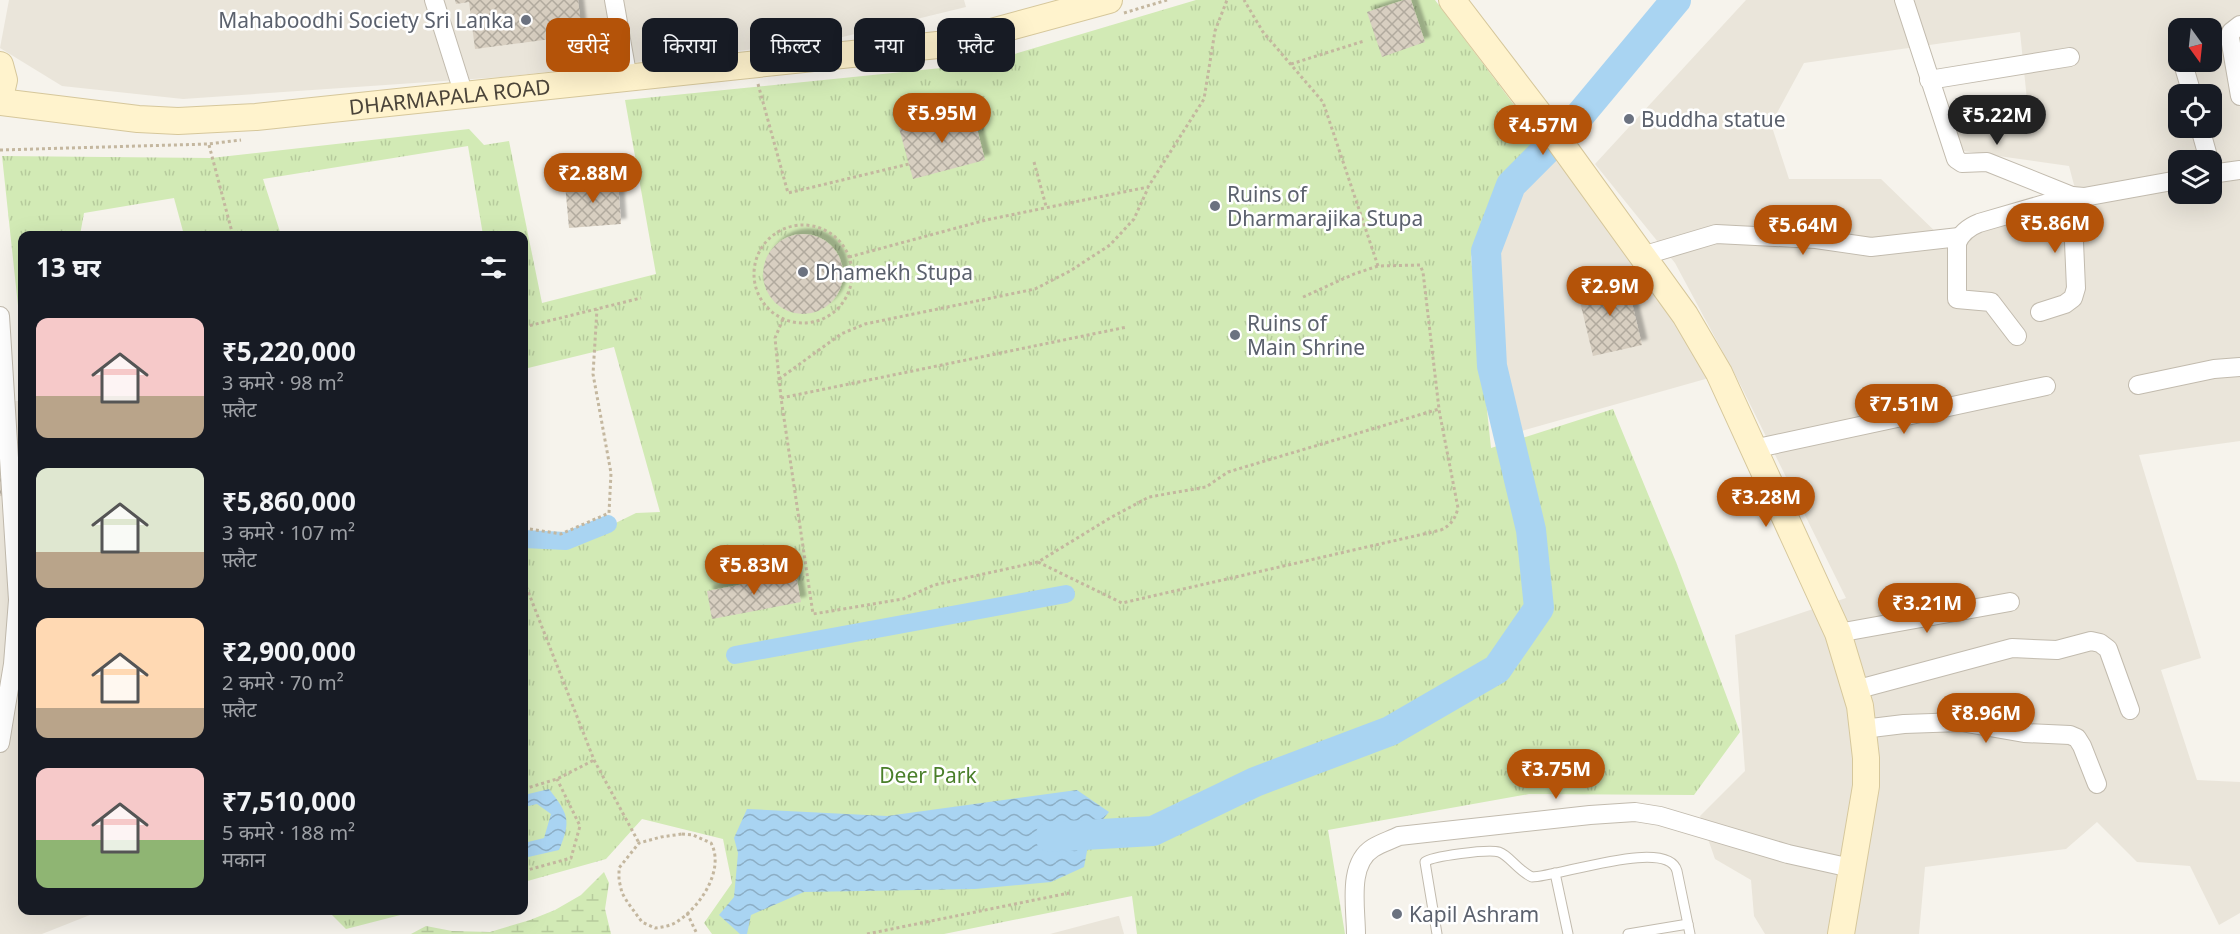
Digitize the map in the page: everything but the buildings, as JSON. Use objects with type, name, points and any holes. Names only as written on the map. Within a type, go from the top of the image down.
[{"type":"street","points":[[434,0],[464,95]]},
{"type":"street","points":[[614,0],[627,79]]},
{"type":"street","name":"DHARMAPALA ROAD","points":[[0,102],[115,117],[178,121],[256,117],[947,44],[1109,0]]},
{"type":"street","points":[[1452,0],[1552,131],[1685,315],[1719,373],[1838,633],[1860,706],[1866,758],[1866,786],[1840,934]]},
{"type":"street","points":[[1904,0],[1956,159],[1969,163],[1987,162],[2072,196],[2084,197],[2168,182]]},
{"type":"street","points":[[2240,25],[2231,32],[2230,38],[2240,96]]},
{"type":"street","points":[[1929,80],[2070,57]]},
{"type":"street","points":[[0,65],[4,80],[0,97]]},
{"type":"street","points":[[2222,169],[2240,170]]},
{"type":"street","points":[[2017,336],[1991,302],[1956,299],[1959,237],[1970,227],[1979,223],[2072,196]]},
{"type":"street","points":[[2040,312],[2066,304],[2073,298],[2076,288],[2072,196]]},
{"type":"street","points":[[1642,256],[1716,234],[1816,239],[1871,247],[1959,237]]},
{"type":"street","points":[[0,316],[18,600],[14,664],[0,743]]},
{"type":"street","points":[[2138,385],[2214,369],[2240,368]]},
{"type":"street","points":[[1753,449],[2046,386]]},
{"type":"street","points":[[1838,633],[2010,602]]},
{"type":"street","points":[[1855,690],[2005,650],[2056,650],[2091,641],[2100,643],[2108,649],[2130,710]]},
{"type":"street","points":[[1863,729],[1904,724],[1961,722],[2024,733],[2070,735],[2077,738],[2082,746],[2097,784]]},
{"type":"street","points":[[1356,934],[1356,873],[1360,862],[1371,849],[1399,836],[1635,812],[1660,816],[1788,854],[1851,868]]},
{"type":"lane","points":[[1437,934],[1425,870],[1425,862],[1429,859],[1489,851],[1499,852],[1507,856],[1518,869],[1532,877],[1642,857],[1671,861],[1676,866],[1689,929],[1628,934]]},
{"type":"lane","points":[[1555,873],[1568,934]]},
{"type":"path","points":[[779,379],[841,334],[865,324],[1035,289],[1070,271],[1110,245],[1134,219],[1148,187],[1204,99],[1215,31],[1227,0]]},
{"type":"path","points":[[1244,0],[1263,32],[1323,102],[1378,266]]},
{"type":"path","points":[[1291,64],[1364,41]]},
{"type":"path","points":[[758,84],[788,193],[909,164]]},
{"type":"path","points":[[208,144],[232,231]]},
{"type":"path","points":[[1035,162],[1046,206]]},
{"type":"path","points":[[849,257],[986,219],[1148,187]]},
{"type":"path","points":[[810,225],[826,231],[841,243],[849,257],[852,274],[848,293],[839,307],[830,315],[813,322],[801,323],[783,319],[768,309],[758,295],[753,276],[757,258],[763,245],[780,231],[810,225]]},
{"type":"path","points":[[1038,562],[1122,603],[1441,530],[1449,526],[1456,517],[1458,508],[1439,409],[1423,272],[1420,265],[1378,266],[1303,297]]},
{"type":"path","points":[[528,326],[641,298]]},
{"type":"path","points":[[528,529],[561,534],[609,513],[611,473],[593,374],[597,309]]},
{"type":"path","points":[[783,319],[775,338],[779,379],[813,614],[903,598],[934,585],[1038,562],[1149,497],[1206,488],[1228,472],[1439,409]]},
{"type":"path","points":[[781,398],[1127,327]]},
{"type":"path","points":[[528,591],[594,760],[639,843]]},
{"type":"path","points":[[528,788],[557,779],[594,760]]},
{"type":"path","points":[[528,870],[571,858],[580,826],[557,779]]},
{"type":"path","points":[[682,834],[693,835],[711,843],[716,859],[713,875],[700,898],[678,921],[655,928],[642,922],[622,893],[619,868],[639,843],[682,834]]},
{"type":"path","points":[[867,934],[1069,893]]},
{"type":"path","points":[[687,913],[697,934]]},
{"type":"shaded area","points":[[9,0],[964,0],[966,7],[921,18],[854,18],[854,34],[842,37],[842,18],[750,18],[750,49],[738,51],[738,18],[642,18],[642,61],[630,63],[630,18],[546,18],[547,72],[183,99],[62,86],[0,48]]},
{"type":"shaded area","points":[[1746,0],[2240,0],[2240,441],[2139,455],[2201,658],[2161,670],[2197,780],[2240,782],[2240,913],[2219,925],[2190,866],[2137,862],[2097,822],[2066,849],[1925,867],[1919,934],[1765,934],[1754,916],[1751,880],[1715,859],[1700,816],[1745,771],[1735,635],[1846,598],[1741,386],[1675,263],[1595,164]],"holes":[[[2020,32],[2027,100],[1952,115],[1963,151],[2069,166],[2078,200],[1942,238],[1881,179],[1789,179],[1771,124],[1804,63]]]},
{"type":"shaded area","points":[[1551,154],[1675,317],[1709,378],[1507,435],[1495,268],[1506,203]]},
{"type":"shaded area","points":[[0,401],[18,401],[18,915],[90,915],[42,934],[0,934]]},
{"type":"shaded area","points":[[1118,916],[1124,934],[1050,934]]},
{"type":"green space","name":"Deer Park","points":[[1196,0],[1435,0],[1542,142],[1496,186],[1471,257],[1491,448],[1613,409],[1676,562],[1740,732],[1694,795],[1529,794],[1328,830],[1345,934],[1137,934],[1132,896],[944,934],[712,934],[704,923],[732,883],[723,839],[642,819],[606,859],[528,881],[528,546],[577,542],[636,513],[660,512],[614,347],[528,368],[528,234],[542,303],[656,274],[625,100],[902,72],[925,72],[925,70],[937,68],[937,72],[1015,72],[1015,54]]},
{"type":"green space","points":[[469,129],[484,145],[509,141],[527,231],[482,231],[468,146],[263,179],[280,231],[183,231],[174,198],[84,213],[81,231],[18,231],[18,306],[2,156],[211,158]]},
{"type":"green space","points":[[604,872],[609,883],[605,909],[611,934],[411,934],[426,926],[452,931],[490,932],[530,920],[555,910],[581,895]]},
{"type":"green space","points":[[332,915],[400,915],[346,929]]},
{"type":"water","points":[[549,789],[564,811],[567,824],[559,850],[528,857],[528,842],[544,838],[551,814],[537,804],[528,806],[528,794]]},
{"type":"water","points":[[1077,790],[1109,812],[1090,835],[1084,867],[1051,882],[975,889],[804,892],[751,915],[747,934],[740,934],[719,915],[734,897],[738,853],[734,838],[747,809],[887,816]]},
{"type":"waterway","points":[[1050,837],[1153,831],[1255,782],[1390,731],[1497,669],[1539,608],[1531,530],[1492,366],[1486,251],[1511,185],[1576,120],[1676,0]]},
{"type":"waterway","points":[[528,539],[566,541],[608,524]]},
{"type":"waterway","points":[[735,655],[1066,594]]},
{"type":"place","name":"Mahaboodhi Society Sri Lanka","points":[[526,20]]},
{"type":"place","name":"Buddha statue","points":[[1629,119]]},
{"type":"place","name":"Ruins of Dharmarajika Stupa","points":[[1215,206]]},
{"type":"place","name":"Dhamekh Stupa","points":[[803,272]]},
{"type":"place","name":"Ruins of Main Shrine","points":[[1235,335]]},
{"type":"place","name":"Kapil Ashram","points":[[1397,914]]}]
